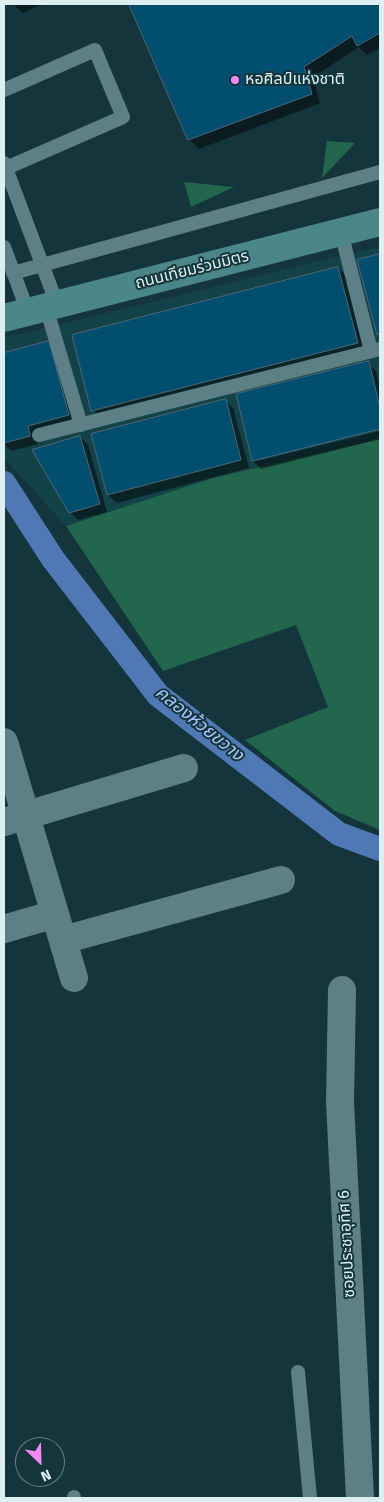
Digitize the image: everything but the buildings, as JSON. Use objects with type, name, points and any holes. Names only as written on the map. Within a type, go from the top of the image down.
[{"type":"street","name":"ถนนเทียมร่วมมิตร","points":[[34,310],[380,222]]},
{"type":"street","points":[[4,742],[15,819],[55,914],[74,978]]},
{"type":"street","points":[[15,819],[184,768]]},
{"type":"street","points":[[63,940],[282,880]]},
{"type":"street","points":[[4,929],[55,914]]},
{"type":"street","name":"ซอยประชาอุทิศ 6","points":[[342,990],[340,1102],[360,1498]]},
{"type":"lane","points":[[4,90],[95,50],[124,117],[4,167],[42,265],[34,310]]},
{"type":"lane","points":[[14,273],[380,172]]},
{"type":"lane","points":[[39,435],[376,350],[341,232]]},
{"type":"lane","points":[[4,248],[14,273],[34,310],[81,425]]},
{"type":"lane","points":[[298,1372],[310,1498]]},
{"type":"shaded area","points":[[380,247],[380,439],[213,478],[66,526],[4,458],[4,338]]},
{"type":"green space","points":[[327,141],[355,143],[322,178]]},
{"type":"green space","points":[[184,182],[234,187],[191,207]]},
{"type":"green space","points":[[380,439],[380,830],[335,811],[245,740],[328,707],[296,625],[163,671],[66,526],[213,478]]},
{"type":"waterway","name":"คลองห้วยขวาง","points":[[4,483],[53,559],[158,695],[339,834],[380,849]]},
{"type":"place","name":"หอศิลป์แห่งชาติ","points":[[235,80]]}]
